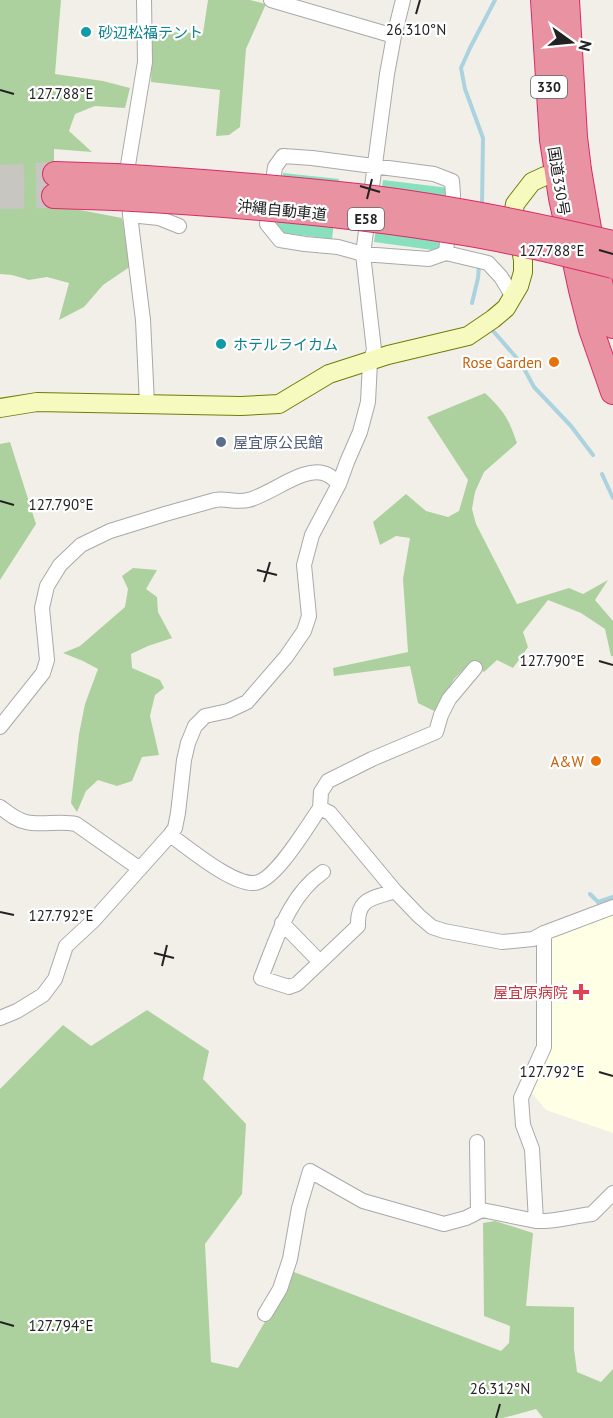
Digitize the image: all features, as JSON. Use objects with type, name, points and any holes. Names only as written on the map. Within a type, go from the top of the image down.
[{"type":"highway","name":"国道330号","points":[[543,0],[552,140],[568,172],[613,326]]},
{"type":"highway","name":"国道330号","points":[[567,0],[575,137],[568,172],[570,244],[580,290],[613,392]]},
{"type":"highway","name":"沖縄自動車道","points":[[120,196],[224,183],[358,196],[539,225],[613,243]]},
{"type":"highway","name":"沖縄自動車道","points":[[54,185],[120,196],[375,220],[458,232],[613,266]]},
{"type":"street","points":[[144,0],[145,62],[128,165],[120,196],[143,320],[147,404]]},
{"type":"street","points":[[271,0],[394,36]]},
{"type":"street","points":[[0,1018],[43,996],[55,979],[66,946],[93,921],[175,828],[184,760],[195,726],[205,716],[228,711],[247,702],[286,657],[304,631],[309,616],[304,565],[312,535],[339,484],[360,432],[368,402],[370,362],[374,351],[363,254],[387,74],[403,0]]},
{"type":"street","points":[[446,253],[453,195],[452,181],[434,174],[312,158],[283,156],[275,167],[267,224],[280,240],[338,247],[363,254],[429,260],[446,253],[488,263],[501,277],[513,297]]},
{"type":"street","points":[[0,408],[38,402],[241,406],[279,404],[329,374],[388,355],[468,336],[493,320],[506,308],[519,286],[523,272],[523,260],[519,239],[512,222],[515,204],[532,182],[545,176],[568,172]]},
{"type":"street","points":[[120,196],[159,218],[179,226]]},
{"type":"street","points":[[0,727],[43,673],[47,660],[42,608],[47,586],[60,565],[81,545],[110,531],[215,500],[247,501],[302,475],[314,472],[327,474],[339,484]]},
{"type":"street","points":[[170,835],[228,876],[255,884],[268,878],[284,860],[320,808],[321,792],[328,781],[372,759],[436,732],[449,699],[475,668]]},
{"type":"street","points":[[0,807],[14,818],[27,823],[66,822],[76,825],[140,869]]},
{"type":"street","points":[[320,808],[330,813],[395,891],[432,927],[502,942],[533,939],[613,907]]},
{"type":"street","points":[[323,872],[313,879],[301,894],[282,924],[261,978],[289,987],[297,984],[358,926],[360,906],[366,901],[395,891]]},
{"type":"street","points":[[282,924],[320,962]]},
{"type":"street","points":[[536,1221],[532,1149],[523,1125],[521,1098],[544,1047],[544,933]]},
{"type":"street","points":[[477,1142],[478,1212]]},
{"type":"street","points":[[265,1314],[280,1289],[290,1259],[299,1208],[310,1171],[363,1201],[444,1224],[466,1218],[482,1210],[550,1222],[576,1215],[592,1214],[613,1193]]},
{"type":"shaded area","name":"屋宜原病院","points":[[613,914],[613,1133],[546,1110],[531,1092],[541,1066],[550,937]]},
{"type":"green space","points":[[0,0],[61,0],[55,74],[103,81],[130,88],[125,108],[95,106],[75,114],[69,131],[92,152],[54,149],[54,205],[122,218],[131,266],[103,285],[84,307],[59,320],[69,283],[47,277],[29,280],[0,274]]},
{"type":"green space","points":[[208,0],[250,0],[266,4],[246,49],[240,127],[229,135],[216,136],[220,90],[151,82],[152,32],[203,33]]},
{"type":"green space","points":[[283,173],[339,179],[332,239],[276,232]]},
{"type":"green space","points":[[383,180],[449,188],[440,251],[374,242]]},
{"type":"green space","points":[[485,393],[505,416],[517,443],[484,472],[475,492],[472,509],[476,524],[517,604],[569,588],[583,594],[608,580],[595,600],[613,621],[613,656],[611,656],[605,629],[581,613],[548,600],[523,632],[528,647],[513,668],[497,660],[484,672],[472,661],[454,679],[436,712],[418,703],[410,666],[334,676],[333,668],[408,652],[403,579],[410,538],[396,536],[380,545],[373,522],[406,494],[426,511],[448,517],[459,511],[468,480],[427,417]]},
{"type":"green space","points":[[10,442],[36,524],[0,580],[0,444]]},
{"type":"green space","points":[[133,568],[157,570],[146,589],[157,597],[158,612],[172,638],[131,654],[132,668],[160,680],[164,688],[155,695],[150,716],[159,755],[142,757],[132,781],[117,786],[98,780],[86,791],[77,812],[71,803],[79,734],[85,704],[98,669],[63,653],[80,646],[125,607],[128,589],[122,576]]},
{"type":"green space","points":[[147,1010],[209,1051],[203,1079],[246,1124],[242,1194],[205,1244],[211,1362],[238,1368],[294,1272],[501,1351],[509,1343],[510,1326],[484,1316],[483,1223],[495,1221],[533,1233],[526,1306],[574,1307],[574,1349],[577,1372],[601,1382],[613,1369],[613,1418],[543,1418],[536,1409],[503,1418],[0,1418],[0,1089],[63,1025],[91,1046]]},
{"type":"waterway","points":[[482,206],[483,138],[465,89],[461,68],[495,0]]},
{"type":"waterway","points":[[472,303],[479,266]]},
{"type":"waterway","points":[[494,332],[521,363],[534,387],[571,426],[593,455]]},
{"type":"waterway","points":[[602,474],[613,498]]},
{"type":"waterway","points":[[590,894],[598,902],[613,897]]},
{"type":"tunnel","points":[[0,177],[55,174]]},
{"type":"tunnel","points":[[0,197],[54,196]]},
{"type":"place","name":"砂辺松福テント","points":[[86,32]]},
{"type":"place","name":"ホテルライカム","points":[[221,344]]},
{"type":"place","name":"Rose Garden","points":[[554,362]]},
{"type":"place","name":"屋宜原公民館","points":[[221,442]]},
{"type":"place","name":"A&W","points":[[596,761]]},
{"type":"place","name":"屋宜原病院","points":[[581,992]]}]
